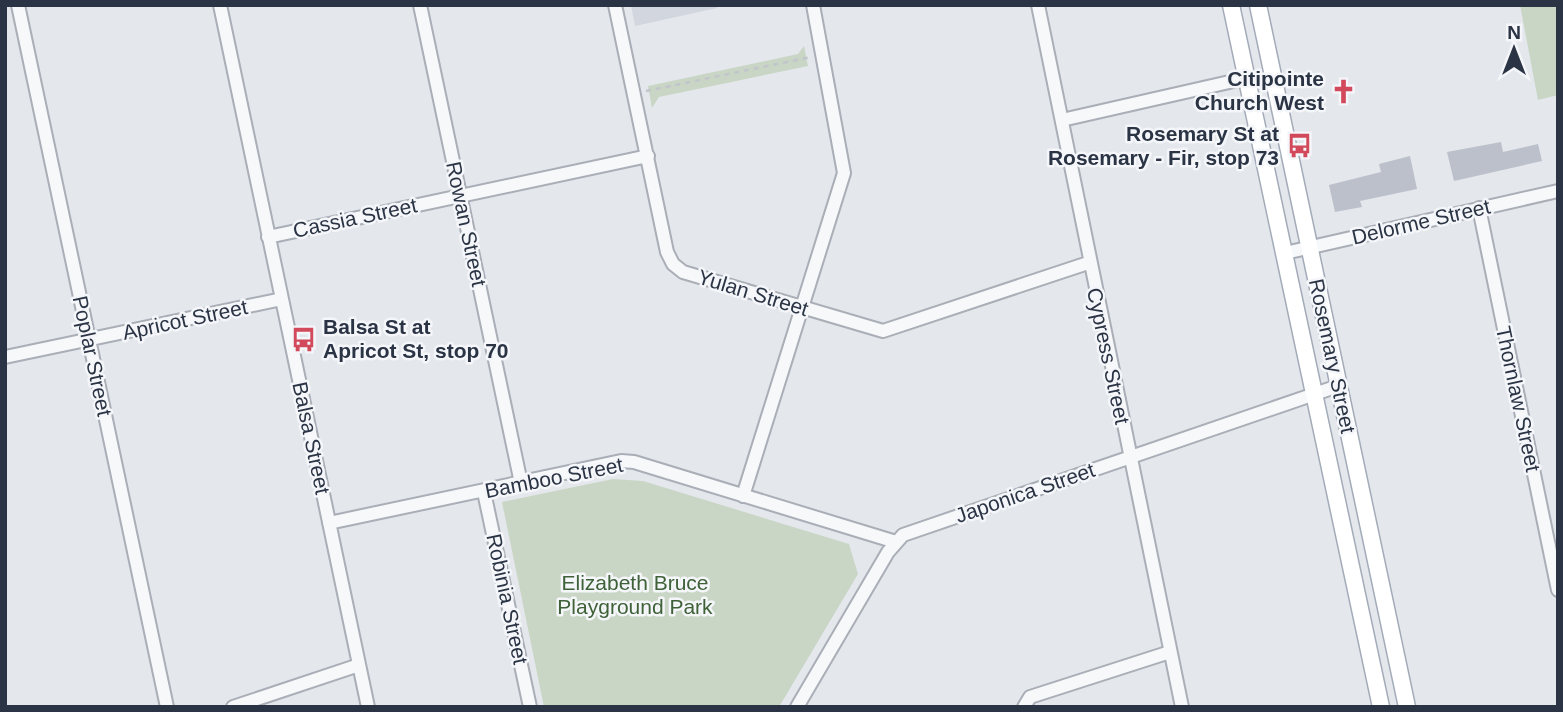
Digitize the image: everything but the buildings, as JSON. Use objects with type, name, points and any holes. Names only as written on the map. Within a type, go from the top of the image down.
[{"type":"main road","name":"Rosemary Street","points":[[1231,5],[1381,707]]},
{"type":"main road","name":"Rosemary Street","points":[[1258,5],[1407,707]]},
{"type":"street","name":"Poplar Street","points":[[18,5],[167,707]]},
{"type":"street","name":"Balsa Street","points":[[220,5],[368,707]]},
{"type":"street","name":"Rowan Street","points":[[420,5],[521,483]]},
{"type":"street","name":"Yulan Street","points":[[615,5],[667,253],[673,264],[683,272],[873,330],[892,330],[1088,263]]},
{"type":"street","points":[[743,496],[844,173],[813,5]]},
{"type":"street","name":"Cypress Street","points":[[1038,5],[1088,263],[1182,707]]},
{"type":"street","points":[[1062,120],[1247,78]]},
{"type":"street","name":"Cassia Street","points":[[268,237],[648,156]]},
{"type":"street","name":"Delorme Street","points":[[1285,253],[1558,191]]},
{"type":"street","name":"Thornlaw Street","points":[[1479,208],[1558,590]]},
{"type":"street","name":"Apricot Street","points":[[5,358],[282,299]]},
{"type":"street","name":"Japonica Street","points":[[896,542],[925,526],[1338,386]]},
{"type":"street","name":"Bamboo Street","points":[[329,523],[621,461],[634,462],[896,542]]},
{"type":"street","name":"Robinia Street","points":[[484,492],[530,707]]},
{"type":"street","points":[[797,707],[896,542]]},
{"type":"street","points":[[1024,707],[1030,697],[1170,652]]},
{"type":"street","points":[[233,707],[359,665]]},
{"type":"path","points":[[633,94],[823,55]]},
{"type":"shaded area","points":[[631,5],[716,5],[717,8],[635,26]]},
{"type":"green space","points":[[1520,5],[1558,5],[1558,95],[1538,100]]},
{"type":"green space","points":[[804,46],[808,66],[659,97],[652,108],[648,86],[798,54]]},
{"type":"green space","name":"Elizabeth Bruce Playground Park","points":[[613,479],[643,481],[849,544],[858,574],[779,707],[544,707],[502,502]]},
{"type":"place","name":"Citipointe Church West","points":[[1344,91]]},
{"type":"place","name":"Rosemary St at Rosemary - Fir, stop 73","points":[[1299,146]]},
{"type":"place","name":"Balsa St at Apricot St, stop 70","points":[[303,339]]}]
